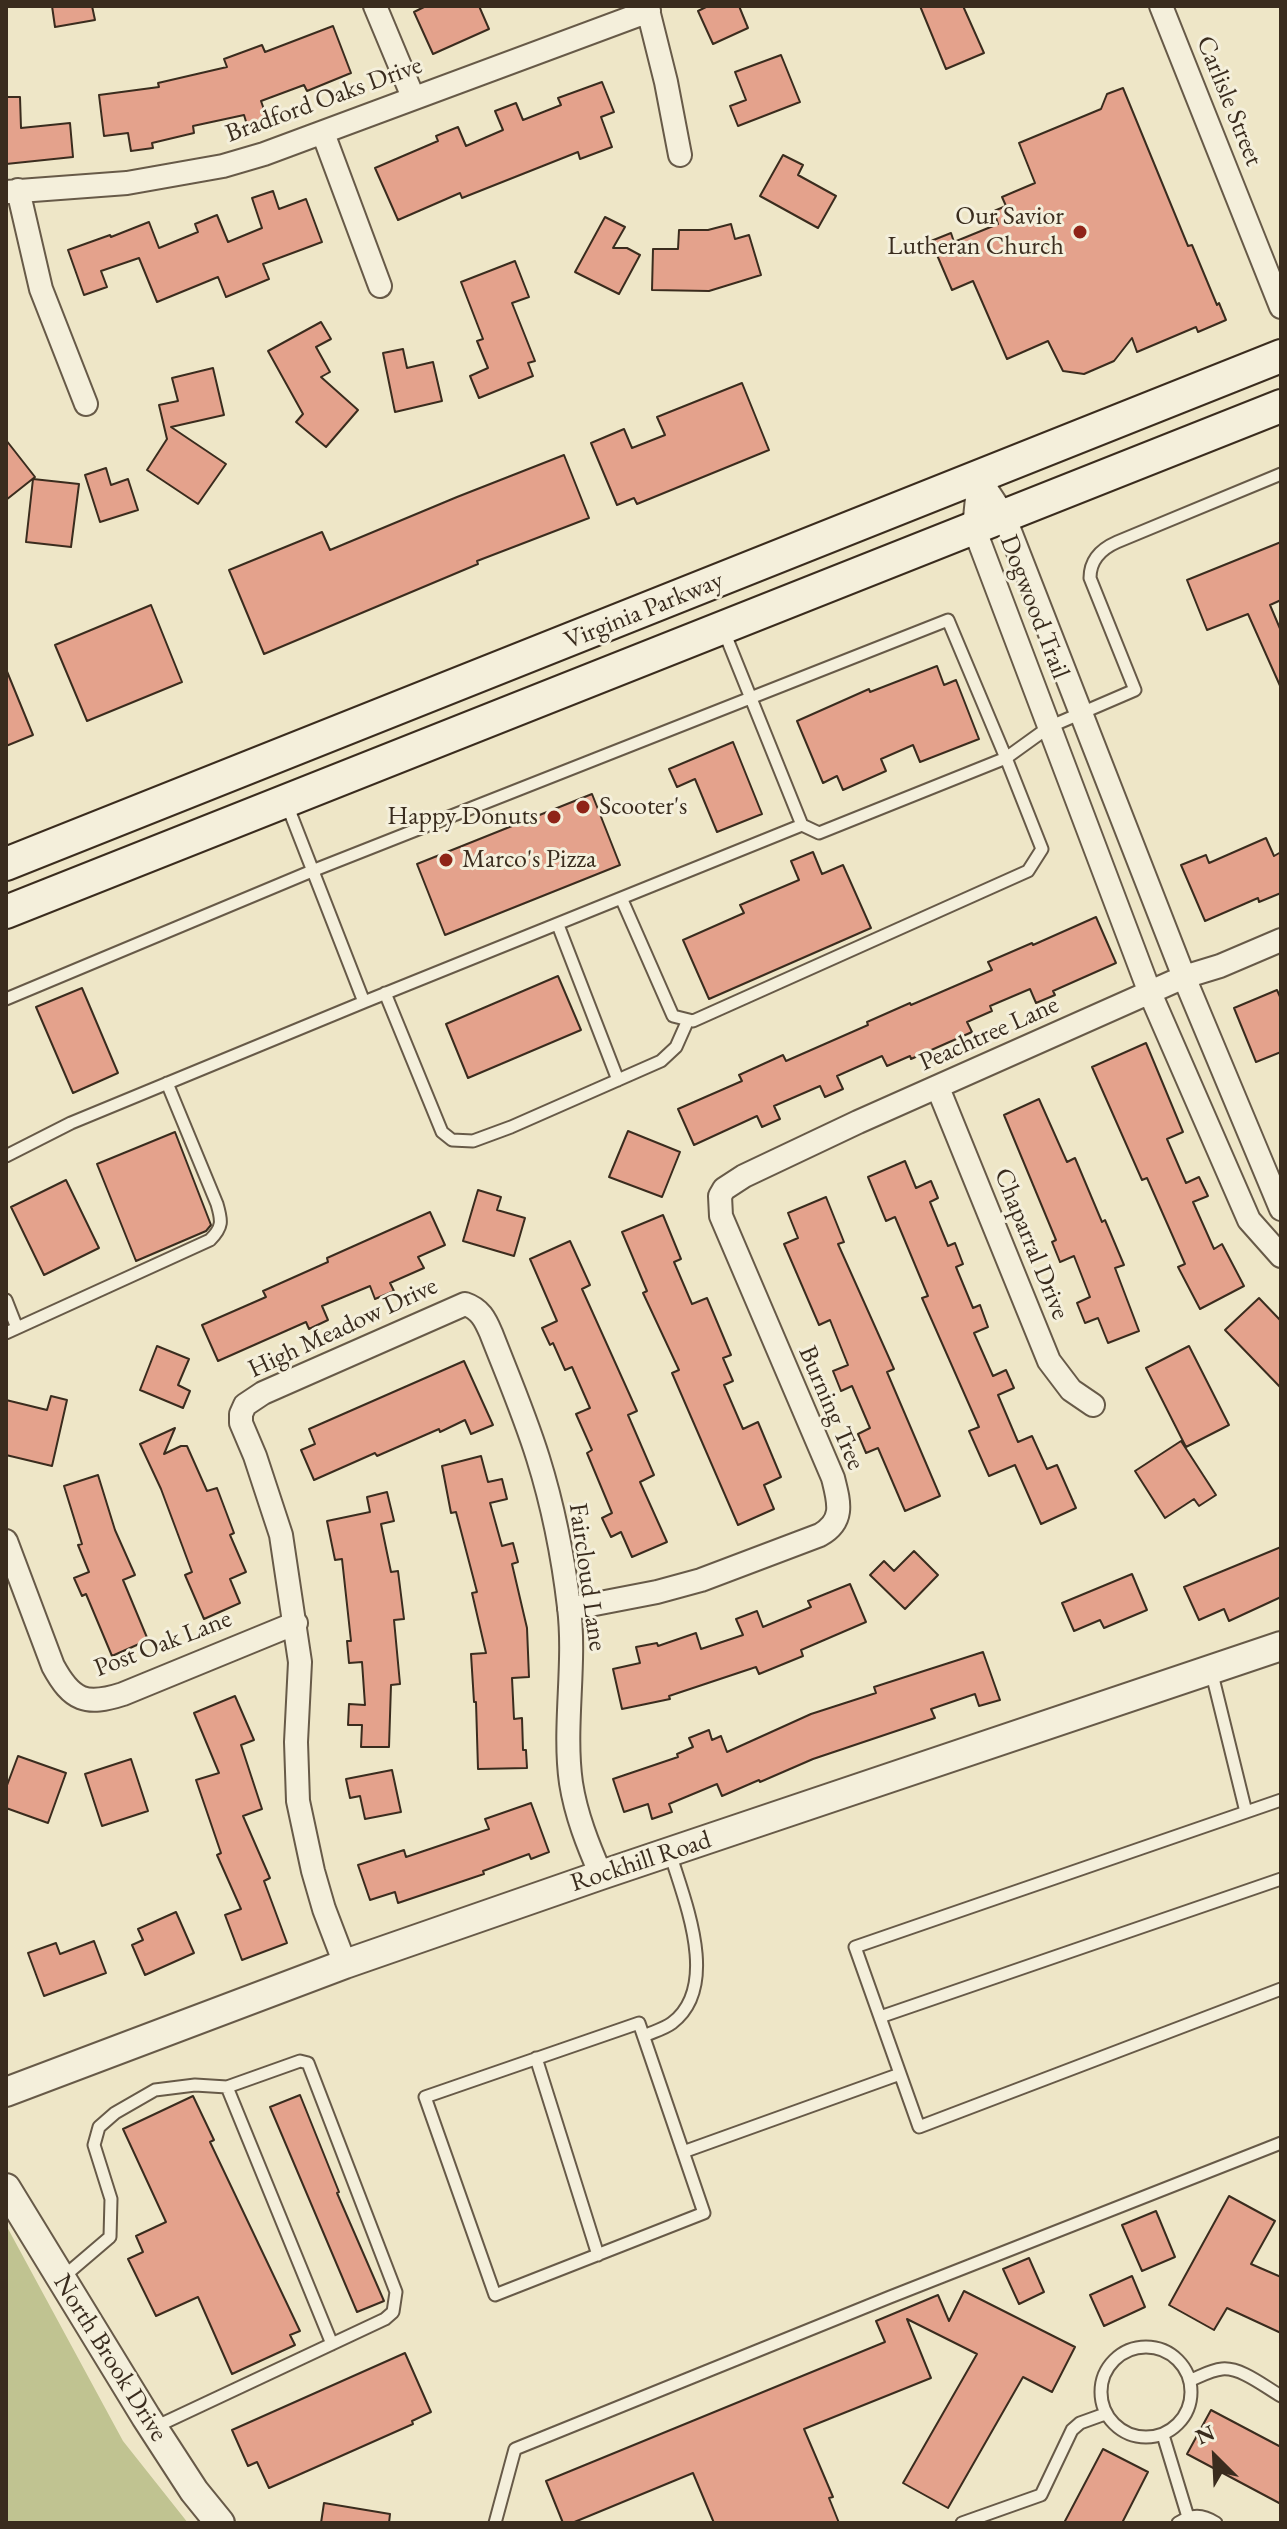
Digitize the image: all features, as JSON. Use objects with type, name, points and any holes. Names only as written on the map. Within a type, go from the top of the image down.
[{"type":"main road","name":"Virginia Parkway","points":[[6,864],[1281,356]]},
{"type":"main road","name":"Virginia Parkway","points":[[6,912],[1281,406]]},
{"type":"main road","points":[[270,759],[286,801]]},
{"type":"street","points":[[375,6],[413,97]]},
{"type":"street","name":"Carlisle Street","points":[[1161,6],[1281,307]]},
{"type":"street","points":[[648,8],[680,155]]},
{"type":"street","name":"Bradford Oaks Drive","points":[[12,191],[127,183],[223,166],[323,133],[648,8]]},
{"type":"street","points":[[323,133],[380,286]]},
{"type":"street","points":[[12,191],[41,289],[86,404]]},
{"type":"street","name":"Dogwood Trail","points":[[979,478],[1004,516],[1184,977],[1281,1207]]},
{"type":"street","name":"Dogwood Trail","points":[[979,478],[974,528],[1150,993],[1249,1220],[1281,1256]]},
{"type":"street","name":"Peachtree Lane","points":[[724,1189],[744,1176],[858,1122],[1184,977],[1220,966],[1281,940]]},
{"type":"street","name":"Chaparral Drive","points":[[938,1088],[1049,1361],[1071,1390],[1093,1405]]},
{"type":"street","name":"Burning Tree","points":[[569,1609],[701,1580],[820,1535],[836,1522],[837,1495],[833,1478],[769,1335],[721,1216],[720,1196],[724,1189]]},
{"type":"street","points":[[1249,1220],[1256,1213],[1281,1207]]},
{"type":"street","name":"Faircloud Lane","points":[[465,1304],[483,1316],[487,1324],[537,1456],[557,1533],[569,1609],[571,1782],[577,1813],[601,1875]]},
{"type":"street","name":"High Meadow Drive","points":[[345,1964],[317,1884],[298,1801],[296,1742],[300,1662],[281,1535],[241,1423],[241,1414],[245,1405],[263,1393],[465,1304]]},
{"type":"street","name":"Post Oak Lane","points":[[6,1541],[53,1666],[63,1685],[89,1701],[123,1694],[296,1623]]},
{"type":"street","name":"Rockhill Road","points":[[6,2092],[345,1964],[1281,1646]]},
{"type":"street","name":"North Brook Drive","points":[[6,2188],[153,2428],[194,2491],[220,2523]]},
{"type":"lane","points":[[723,627],[802,825],[819,833],[1006,758],[1049,727],[1135,690],[1090,578],[1090,568],[1097,555],[1117,542],[1281,474]]},
{"type":"lane","points":[[6,999],[312,871],[948,620],[1042,849],[1028,871],[693,1021],[673,1016],[622,900]]},
{"type":"lane","points":[[286,801],[364,1002]]},
{"type":"lane","points":[[6,1156],[71,1123],[167,1083],[802,825]]},
{"type":"lane","points":[[558,925],[618,1080]]},
{"type":"lane","points":[[385,993],[442,1132],[452,1140],[473,1141],[511,1127],[661,1061],[676,1047],[688,1020]]},
{"type":"lane","points":[[6,1300],[12,1330],[210,1240],[220,1230],[222,1222],[217,1204],[167,1083]]},
{"type":"lane","points":[[1211,1670],[1246,1812]]},
{"type":"lane","points":[[1281,1800],[855,1947],[919,2127],[1281,1989]]},
{"type":"lane","points":[[644,2036],[672,2023],[689,2004],[699,1971],[690,1921],[670,1852]]},
{"type":"lane","points":[[880,2017],[1281,1879]]},
{"type":"lane","points":[[639,2023],[644,2036],[704,2213],[495,2295],[425,2097],[639,2023]]},
{"type":"lane","points":[[536,2058],[598,2255]]},
{"type":"lane","points":[[61,2278],[110,2237],[111,2199],[94,2145],[99,2127],[115,2113],[155,2090],[195,2085],[227,2087],[300,2061],[308,2063],[396,2292],[393,2312],[385,2319],[153,2428]]},
{"type":"lane","points":[[683,2152],[900,2074]]},
{"type":"lane","points":[[227,2087],[332,2344]]},
{"type":"lane","points":[[495,2523],[515,2449],[1281,2143]]},
{"type":"lane","points":[[1140,2346],[1162,2348],[1180,2360],[1191,2380],[1191,2402],[1181,2422],[1163,2435],[1141,2438],[1120,2430],[1105,2414],[1100,2392],[1105,2371],[1119,2354],[1140,2346]]},
{"type":"lane","points":[[1191,2380],[1227,2368],[1281,2396]]},
{"type":"lane","points":[[962,2523],[1041,2495],[1072,2430],[1080,2423],[1105,2414]]},
{"type":"lane","points":[[1163,2435],[1183,2520],[1205,2516],[1216,2523]]},
{"type":"green space","points":[[6,2225],[123,2441],[188,2523],[6,2523]]},
{"type":"building","points":[[52,6],[92,6],[95,20],[55,27]]},
{"type":"building","points":[[426,6],[479,6],[489,29],[433,54],[414,12]]},
{"type":"building","points":[[708,6],[739,6],[748,28],[713,44],[698,11]]},
{"type":"building","points":[[920,6],[963,6],[984,53],[946,69]]},
{"type":"building","points":[[333,26],[351,73],[307,91],[304,85],[261,101],[267,118],[247,125],[244,115],[193,126],[194,133],[152,143],[153,148],[131,151],[128,133],[104,136],[99,95],[159,87],[158,83],[227,67],[224,59],[262,45],[265,52]]},
{"type":"building","points":[[781,55],[800,102],[738,126],[730,106],[746,100],[735,72]]},
{"type":"building","points":[[602,82],[614,112],[601,117],[612,147],[580,159],[578,152],[462,198],[460,193],[398,220],[375,168],[438,141],[436,136],[458,127],[466,146],[503,130],[495,111],[516,103],[523,120],[561,105],[558,98]]},
{"type":"building","name":"Our Savior Lutheran Church","points":[[1123,88],[1188,246],[1192,245],[1226,320],[1198,332],[1196,327],[1137,352],[1132,338],[1114,361],[1084,374],[1063,371],[1048,341],[1007,359],[973,281],[952,290],[931,241],[951,233],[954,242],[998,224],[994,211],[1006,206],[1002,197],[1035,183],[1019,143],[1101,109],[1107,94]]},
{"type":"building","points":[[6,97],[20,97],[21,128],[70,123],[73,157],[6,164]]},
{"type":"building","points":[[783,155],[803,165],[798,175],[836,196],[818,228],[760,196]]},
{"type":"building","points":[[273,191],[279,209],[306,199],[322,242],[263,264],[269,279],[226,297],[218,277],[157,302],[139,258],[101,271],[107,287],[84,295],[68,250],[149,222],[159,248],[198,232],[195,224],[217,215],[228,242],[262,228],[252,198]]},
{"type":"building","points":[[605,217],[625,227],[613,248],[627,248],[640,255],[619,294],[575,272]]},
{"type":"building","points":[[731,224],[735,239],[749,235],[761,275],[709,291],[652,290],[653,249],[678,249],[679,230],[708,230]]},
{"type":"building","points":[[515,261],[529,297],[512,303],[535,361],[528,363],[533,376],[479,398],[470,376],[488,368],[477,341],[483,339],[461,282]]},
{"type":"building","points":[[321,322],[331,339],[316,347],[330,372],[321,377],[358,410],[326,447],[296,422],[303,414],[268,351]]},
{"type":"building","points":[[403,349],[407,368],[433,362],[442,401],[395,412],[383,353]]},
{"type":"building","points":[[213,368],[224,415],[171,427],[226,464],[198,504],[147,470],[167,439],[159,405],[178,401],[172,378]]},
{"type":"building","points":[[742,383],[769,450],[637,504],[634,498],[617,505],[591,443],[624,429],[632,448],[665,435],[657,417]]},
{"type":"building","points":[[6,440],[35,477],[6,500]]},
{"type":"building","points":[[564,455],[589,518],[477,561],[478,564],[264,654],[229,570],[322,532],[330,550]]},
{"type":"building","points":[[106,468],[111,485],[128,479],[138,510],[100,522],[85,475]]},
{"type":"building","points":[[33,479],[79,484],[71,547],[26,542]]},
{"type":"building","points":[[1281,542],[1281,600],[1270,605],[1281,631],[1281,688],[1248,614],[1207,630],[1187,580]]},
{"type":"building","points":[[151,605],[182,682],[87,721],[55,645]]},
{"type":"building","points":[[937,666],[944,685],[956,680],[979,739],[920,762],[913,745],[881,759],[886,771],[843,790],[837,776],[823,783],[797,721],[869,689],[870,692]]},
{"type":"building","points":[[6,669],[33,735],[6,746]]},
{"type":"building","points":[[733,742],[762,814],[717,832],[695,779],[677,787],[669,769]]},
{"type":"building","points":[[592,794],[620,865],[445,935],[417,864]]},
{"type":"building","points":[[1266,838],[1274,856],[1281,852],[1281,893],[1259,902],[1258,898],[1205,921],[1181,865],[1206,855],[1209,863]]},
{"type":"building","points":[[813,852],[822,874],[843,865],[871,928],[709,999],[683,940],[744,913],[740,905],[799,880],[791,861]]},
{"type":"building","points":[[1096,917],[1116,963],[1053,991],[1055,995],[1036,1003],[1030,989],[990,1006],[992,1011],[967,1022],[972,1032],[911,1059],[910,1056],[887,1066],[882,1056],[837,1076],[843,1089],[825,1097],[820,1086],[774,1106],[780,1119],[762,1127],[757,1116],[694,1145],[678,1109],[742,1081],[739,1075],[783,1055],[786,1061],[868,1025],[867,1022],[992,970],[988,962]]},
{"type":"building","points":[[558,976],[581,1030],[468,1078],[446,1024]]},
{"type":"building","points":[[82,988],[118,1073],[73,1093],[36,1007]]},
{"type":"building","points":[[1277,990],[1281,999],[1281,1052],[1256,1062],[1234,1008]]},
{"type":"building","points":[[1146,1043],[1183,1132],[1167,1139],[1186,1183],[1199,1177],[1208,1196],[1193,1202],[1214,1249],[1222,1244],[1244,1286],[1200,1309],[1178,1267],[1185,1264],[1147,1178],[1142,1180],[1092,1067]]},
{"type":"building","points":[[1039,1099],[1067,1162],[1075,1158],[1124,1265],[1115,1268],[1139,1331],[1108,1343],[1098,1318],[1085,1323],[1077,1303],[1090,1297],[1074,1256],[1060,1262],[1052,1242],[1056,1240],[1004,1115]]},
{"type":"building","points":[[628,1131],[680,1152],[662,1197],[609,1177]]},
{"type":"building","points":[[175,1132],[211,1225],[206,1231],[136,1261],[97,1164]]},
{"type":"building","points":[[905,1161],[916,1188],[931,1181],[938,1198],[930,1202],[948,1246],[955,1243],[963,1264],[956,1267],[973,1308],[980,1305],[988,1327],[974,1333],[993,1376],[1006,1370],[1014,1388],[998,1395],[1018,1442],[1032,1436],[1047,1469],[1057,1465],[1076,1508],[1041,1524],[1015,1465],[989,1476],[969,1431],[979,1427],[922,1298],[928,1296],[895,1217],[886,1221],[868,1177]]},
{"type":"building","points":[[66,1180],[99,1248],[44,1275],[11,1207]]},
{"type":"building","points":[[478,1190],[501,1197],[497,1210],[525,1218],[514,1256],[463,1241]]},
{"type":"building","points":[[826,1197],[844,1242],[838,1244],[894,1369],[887,1372],[940,1496],[905,1511],[878,1448],[866,1453],[858,1434],[870,1428],[852,1386],[841,1391],[833,1371],[848,1365],[830,1320],[819,1325],[784,1244],[798,1238],[788,1213]]},
{"type":"building","points":[[430,1212],[445,1245],[418,1257],[424,1268],[390,1283],[394,1291],[375,1299],[370,1286],[322,1306],[328,1320],[309,1329],[306,1322],[218,1361],[202,1325],[266,1297],[263,1291],[328,1262],[327,1258]]},
{"type":"building","points":[[663,1215],[681,1259],[674,1262],[692,1304],[707,1298],[731,1355],[723,1358],[733,1381],[724,1385],[743,1429],[758,1422],[781,1477],[764,1485],[774,1509],[738,1525],[672,1373],[679,1370],[643,1293],[647,1291],[622,1232]]},
{"type":"building","points":[[570,1241],[590,1285],[582,1289],[637,1411],[628,1415],[654,1475],[640,1482],[667,1542],[632,1557],[621,1532],[611,1537],[602,1518],[612,1513],[587,1453],[592,1450],[576,1414],[590,1408],[572,1367],[565,1370],[553,1343],[550,1345],[542,1328],[557,1321],[530,1259]]},
{"type":"building","points":[[1259,1298],[1281,1321],[1281,1388],[1225,1330]]},
{"type":"building","points":[[157,1346],[189,1359],[178,1385],[190,1391],[183,1408],[140,1390]]},
{"type":"building","points":[[1189,1346],[1229,1425],[1186,1447],[1146,1368]]},
{"type":"building","points":[[464,1361],[493,1425],[471,1434],[465,1420],[377,1456],[375,1453],[314,1480],[301,1450],[315,1444],[309,1429]]},
{"type":"building","points":[[51,1396],[67,1400],[52,1466],[6,1455],[6,1400],[47,1410]]},
{"type":"building","points":[[175,1428],[164,1454],[187,1446],[207,1491],[217,1488],[234,1533],[230,1535],[246,1572],[230,1579],[240,1603],[204,1619],[185,1575],[192,1572],[161,1489],[140,1444]]},
{"type":"building","points":[[1181,1441],[1216,1495],[1199,1506],[1194,1499],[1165,1518],[1135,1471]]},
{"type":"building","points":[[481,1456],[488,1482],[502,1479],[507,1499],[490,1503],[502,1546],[513,1543],[518,1562],[512,1564],[527,1628],[529,1677],[512,1678],[514,1719],[522,1718],[527,1768],[478,1769],[471,1654],[486,1653],[472,1593],[477,1592],[456,1512],[451,1513],[442,1466]]},
{"type":"building","points":[[98,1475],[115,1530],[135,1575],[123,1580],[148,1640],[112,1656],[86,1594],[82,1596],[74,1578],[89,1572],[78,1545],[82,1544],[64,1486]]},
{"type":"building","points":[[387,1492],[394,1521],[381,1524],[391,1572],[398,1571],[404,1619],[394,1620],[400,1684],[391,1685],[389,1747],[361,1747],[362,1725],[348,1725],[349,1704],[365,1705],[362,1662],[349,1663],[347,1641],[351,1641],[342,1559],[335,1560],[327,1521],[370,1512],[367,1497]]},
{"type":"building","points":[[1281,1547],[1281,1597],[1229,1621],[1224,1609],[1199,1620],[1184,1587]]},
{"type":"building","points":[[914,1551],[938,1575],[905,1609],[870,1575],[884,1561],[894,1571]]},
{"type":"building","points":[[1132,1574],[1147,1610],[1104,1628],[1100,1620],[1074,1631],[1062,1603]]},
{"type":"building","points":[[850,1584],[866,1622],[801,1650],[803,1656],[759,1674],[756,1667],[669,1696],[670,1699],[622,1709],[613,1669],[640,1663],[636,1647],[657,1643],[658,1646],[696,1633],[701,1649],[743,1635],[736,1619],[757,1611],[763,1627],[811,1607],[808,1601]]},
{"type":"building","points":[[983,1652],[1000,1700],[979,1706],[975,1694],[931,1709],[935,1718],[813,1759],[722,1796],[717,1784],[669,1804],[672,1812],[652,1819],[648,1804],[624,1812],[613,1779],[678,1757],[677,1754],[693,1747],[689,1738],[709,1730],[712,1740],[721,1736],[727,1752],[811,1714],[876,1693],[874,1687]]},
{"type":"building","points":[[235,1696],[254,1740],[241,1745],[262,1809],[243,1816],[270,1878],[264,1881],[287,1943],[242,1960],[225,1915],[241,1909],[217,1855],[221,1853],[196,1780],[219,1773],[194,1713]]},
{"type":"building","points":[[18,1756],[66,1773],[48,1823],[6,1808],[6,1788]]},
{"type":"building","points":[[131,1759],[148,1811],[102,1826],[85,1774]]},
{"type":"building","points":[[392,1770],[401,1812],[365,1819],[360,1796],[350,1798],[346,1779]]},
{"type":"building","points":[[531,1803],[549,1852],[531,1859],[529,1854],[483,1871],[484,1874],[398,1903],[395,1892],[370,1900],[358,1865],[404,1850],[406,1857],[489,1829],[485,1819]]},
{"type":"building","points":[[176,1912],[194,1953],[145,1975],[132,1945],[143,1940],[138,1929]]},
{"type":"building","points":[[94,1941],[106,1973],[44,1996],[28,1953],[56,1943],[60,1954]]},
{"type":"building","points":[[300,2095],[337,2193],[384,2301],[357,2312],[270,2107]]},
{"type":"building","points":[[193,2096],[214,2140],[210,2142],[300,2331],[290,2335],[295,2345],[232,2374],[198,2297],[156,2316],[128,2259],[143,2252],[136,2236],[166,2222],[123,2129]]},
{"type":"building","points":[[1229,2196],[1275,2221],[1251,2264],[1281,2277],[1281,2333],[1227,2308],[1214,2330],[1169,2305]]},
{"type":"building","points":[[1156,2211],[1175,2257],[1142,2271],[1122,2225]]},
{"type":"building","points":[[1029,2258],[1044,2292],[1019,2304],[1003,2269]]},
{"type":"building","points":[[1132,2276],[1145,2307],[1104,2326],[1090,2295]]},
{"type":"building","points":[[964,2291],[1075,2347],[1052,2392],[1023,2377],[948,2508],[903,2483],[977,2354],[907,2319],[931,2378],[804,2429],[833,2497],[829,2498],[839,2523],[714,2523],[693,2473],[572,2523],[563,2523],[546,2481],[885,2342],[876,2321],[938,2295],[949,2321]]},
{"type":"building","points":[[405,2353],[431,2412],[412,2421],[413,2424],[269,2488],[257,2462],[248,2466],[232,2430]]},
{"type":"building","points":[[1211,2410],[1281,2447],[1281,2504],[1187,2454]]},
{"type":"building","points":[[1103,2449],[1148,2472],[1122,2523],[1064,2523]]},
{"type":"building","points":[[324,2503],[390,2514],[389,2523],[321,2523]]},
{"type":"place","name":"Our Savior Lutheran Church","points":[[1080,232]]},
{"type":"place","name":"Scooter's","points":[[583,807]]},
{"type":"place","name":"Happy Donuts","points":[[554,817]]},
{"type":"place","name":"Marco's Pizza","points":[[446,860]]}]
